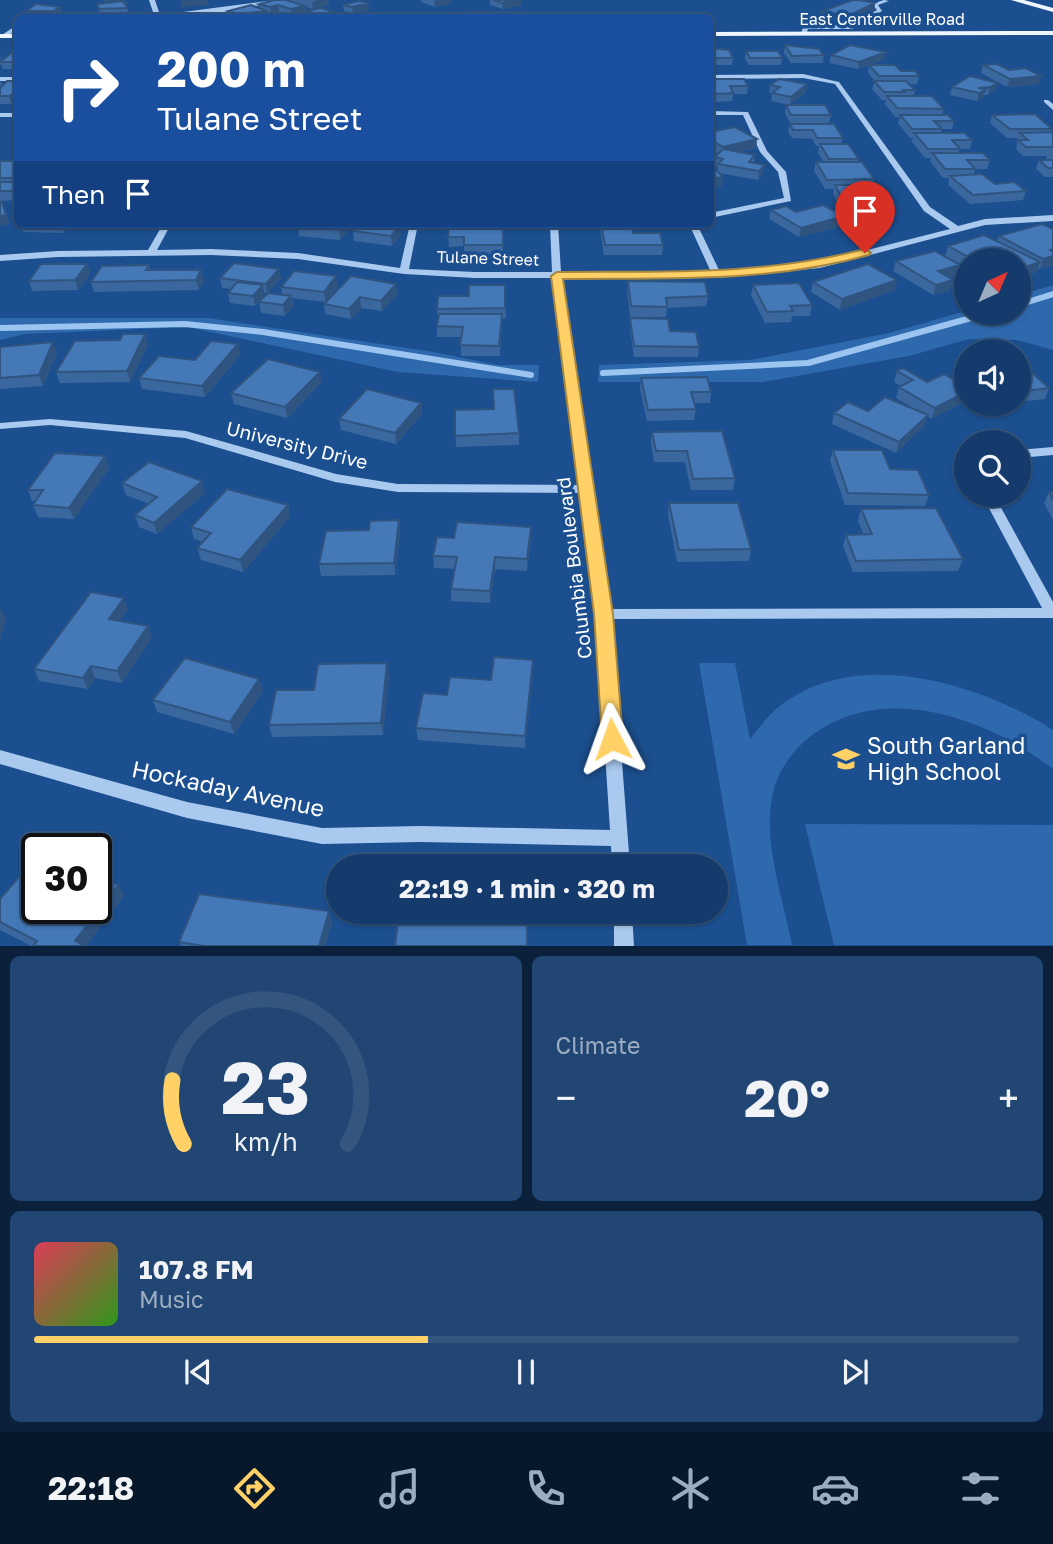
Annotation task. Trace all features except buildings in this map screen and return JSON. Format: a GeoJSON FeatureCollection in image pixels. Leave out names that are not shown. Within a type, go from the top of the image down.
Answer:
{"type":"FeatureCollection","features":[{"type":"Feature","properties":{"kind":"main road"},"geometry":{"type":"LineString","coordinates":[[1015,0],[1053,9]]}},
{"type":"Feature","properties":{"kind":"main road"},"geometry":{"type":"LineString","coordinates":[[1040,0],[1053,3]]}},
{"type":"Feature","properties":{"kind":"main road","name":"East Centerville Road"},"geometry":{"type":"LineString","coordinates":[[714,34],[1053,33]]}},
{"type":"Feature","properties":{"kind":"main road","name":"East Centerville Road"},"geometry":{"type":"LineString","coordinates":[[714,42],[1053,42]]}},
{"type":"Feature","properties":{"kind":"street"},"geometry":{"type":"LineString","coordinates":[[185,14],[272,0]]}},
{"type":"Feature","properties":{"kind":"street"},"geometry":{"type":"LineString","coordinates":[[804,34],[806,27],[852,27],[880,10],[874,5],[886,1]]}},
{"type":"Feature","properties":{"kind":"street"},"geometry":{"type":"LineString","coordinates":[[714,77],[817,77],[837,83],[927,209],[956,229]]}},
{"type":"Feature","properties":{"kind":"street"},"geometry":{"type":"LineString","coordinates":[[1046,101],[1053,108]]}},
{"type":"Feature","properties":{"kind":"street"},"geometry":{"type":"LineString","coordinates":[[714,113],[746,113],[764,152],[782,172],[788,199],[714,215]]}},
{"type":"Feature","properties":{"kind":"street","name":"Tulane Street"},"geometry":{"type":"LineString","coordinates":[[0,258],[58,254],[253,253],[404,271],[557,276],[717,275],[820,265],[985,222],[1053,218]]}},
{"type":"Feature","properties":{"kind":"street"},"geometry":{"type":"LineString","coordinates":[[152,253],[165,228]]}},
{"type":"Feature","properties":{"kind":"street"},"geometry":{"type":"LineString","coordinates":[[404,271],[413,228]]}},
{"type":"Feature","properties":{"kind":"street","name":"Columbia Boulevard"},"geometry":{"type":"LineString","coordinates":[[554,228],[557,276],[603,614],[620,854]]}},
{"type":"Feature","properties":{"kind":"street"},"geometry":{"type":"LineString","coordinates":[[695,228],[717,275]]}},
{"type":"Feature","properties":{"kind":"street","name":"University Drive"},"geometry":{"type":"LineString","coordinates":[[0,426],[50,422],[186,435],[335,478],[398,488],[587,489]]}},
{"type":"Feature","properties":{"kind":"street"},"geometry":{"type":"LineString","coordinates":[[1031,453],[1053,451]]}},
{"type":"Feature","properties":{"kind":"street"},"geometry":{"type":"LineString","coordinates":[[603,614],[1053,613],[995,507]]}},
{"type":"Feature","properties":{"kind":"street","name":"Hockaday Avenue"},"geometry":{"type":"LineString","coordinates":[[0,757],[187,810],[322,836],[421,834],[619,838]]}},
{"type":"Feature","properties":{"kind":"street"},"geometry":{"type":"LineString","coordinates":[[623,924],[624,946]]}},
{"type":"Feature","properties":{"kind":"shaded area"},"geometry":{"type":"Polygon","coordinates":[[[1053,285],[1053,350],[1031,344],[1031,339],[954,339],[954,343],[909,356],[763,382],[598,382],[599,365],[750,360],[889,333],[954,314],[954,326],[1031,326],[1031,291],[1053,285]]]}},
{"type":"Feature","properties":{"kind":"shaded area"},"geometry":{"type":"Polygon","coordinates":[[[0,318],[208,318],[434,352],[498,365],[539,365],[538,382],[398,372],[187,327],[25,334],[0,340],[0,318]]]}},
{"type":"Feature","properties":{"kind":"shaded area"},"geometry":{"type":"Polygon","coordinates":[[[699,663],[735,663],[750,739],[775,710],[806,690],[840,679],[877,675],[914,677],[989,697],[1053,730],[1053,769],[998,735],[968,722],[935,713],[903,709],[871,710],[840,719],[811,736],[798,748],[782,769],[773,793],[770,811],[772,850],[792,945],[747,945],[699,663]]]}},
{"type":"Feature","properties":{"kind":"shaded area"},"geometry":{"type":"Polygon","coordinates":[[[805,824],[1053,825],[1053,945],[834,945],[805,824]]]}},
{"type":"Feature","properties":{"kind":"waterway"},"geometry":{"type":"LineString","coordinates":[[1031,301],[1053,294]]}},
{"type":"Feature","properties":{"kind":"waterway"},"geometry":{"type":"LineString","coordinates":[[603,373],[808,363],[954,323]]}},
{"type":"Feature","properties":{"kind":"waterway"},"geometry":{"type":"LineString","coordinates":[[0,328],[185,324],[263,332],[531,375]]}},
{"type":"Feature","properties":{"kind":"place","name":"South Garland High School"},"geometry":{"type":"Point","coordinates":[846,759]}},
{"type":"Feature","properties":{"kind":"route"},"geometry":{"type":"LineString","coordinates":[[612,739],[603,614],[557,276],[752,274],[820,265],[865,253]]}}]}
